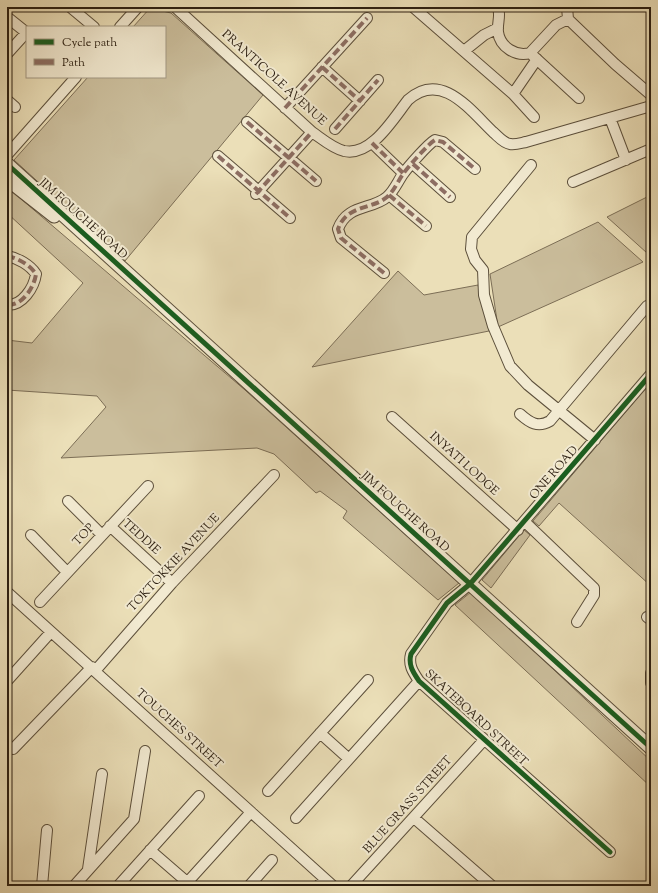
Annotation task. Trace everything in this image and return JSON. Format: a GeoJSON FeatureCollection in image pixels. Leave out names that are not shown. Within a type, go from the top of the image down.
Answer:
{"type":"FeatureCollection","features":[{"type":"Feature","properties":{"kind":"street"},"geometry":{"type":"LineString","coordinates":[[70,7],[93,26]]}},
{"type":"Feature","properties":{"kind":"street"},"geometry":{"type":"LineString","coordinates":[[121,26],[138,7]]}},
{"type":"Feature","properties":{"kind":"street","name":"PRANTICOLE AVENUE"},"geometry":{"type":"LineString","coordinates":[[175,7],[312,132],[344,151],[362,150],[372,144],[414,95],[421,91],[434,89],[447,92],[455,96],[500,138],[511,144],[526,142],[610,118]]}},
{"type":"Feature","properties":{"kind":"street"},"geometry":{"type":"LineString","coordinates":[[413,7],[513,94],[534,118]]}},
{"type":"Feature","properties":{"kind":"street"},"geometry":{"type":"LineString","coordinates":[[498,7],[500,20],[498,28],[500,39],[510,50],[520,54],[534,56],[579,98]]}},
{"type":"Feature","properties":{"kind":"street"},"geometry":{"type":"LineString","coordinates":[[567,7],[568,19],[615,64],[651,95]]}},
{"type":"Feature","properties":{"kind":"street"},"geometry":{"type":"LineString","coordinates":[[7,17],[26,32]]}},
{"type":"Feature","properties":{"kind":"street"},"geometry":{"type":"LineString","coordinates":[[285,108],[367,18]]}},
{"type":"Feature","properties":{"kind":"street"},"geometry":{"type":"LineString","coordinates":[[513,94],[534,56],[556,25],[568,19]]}},
{"type":"Feature","properties":{"kind":"street"},"geometry":{"type":"LineString","coordinates":[[464,51],[484,35],[498,28]]}},
{"type":"Feature","properties":{"kind":"street"},"geometry":{"type":"LineString","coordinates":[[7,54],[26,34]]}},
{"type":"Feature","properties":{"kind":"street"},"geometry":{"type":"LineString","coordinates":[[322,67],[360,101]]}},
{"type":"Feature","properties":{"kind":"street"},"geometry":{"type":"LineString","coordinates":[[7,155],[75,78]]}},
{"type":"Feature","properties":{"kind":"street"},"geometry":{"type":"LineString","coordinates":[[335,129],[378,80]]}},
{"type":"Feature","properties":{"kind":"street"},"geometry":{"type":"LineString","coordinates":[[7,100],[15,107]]}},
{"type":"Feature","properties":{"kind":"street"},"geometry":{"type":"LineString","coordinates":[[626,160],[610,118],[651,106]]}},
{"type":"Feature","properties":{"kind":"street"},"geometry":{"type":"LineString","coordinates":[[247,122],[316,181]]}},
{"type":"Feature","properties":{"kind":"street"},"geometry":{"type":"LineString","coordinates":[[257,193],[312,132]]}},
{"type":"Feature","properties":{"kind":"street"},"geometry":{"type":"LineString","coordinates":[[384,273],[341,238],[338,228],[340,223],[356,208],[378,203],[390,195],[404,173],[432,141],[438,140],[442,142],[475,169]]}},
{"type":"Feature","properties":{"kind":"street"},"geometry":{"type":"LineString","coordinates":[[372,144],[404,173]]}},
{"type":"Feature","properties":{"kind":"street"},"geometry":{"type":"LineString","coordinates":[[573,182],[651,149]]}},
{"type":"Feature","properties":{"kind":"street"},"geometry":{"type":"LineString","coordinates":[[218,156],[257,193],[290,218]]}},
{"type":"Feature","properties":{"kind":"street","name":"JIM FOUCHE ROAD"},"geometry":{"type":"LineString","coordinates":[[7,164],[651,748]]}},
{"type":"Feature","properties":{"kind":"street"},"geometry":{"type":"LineString","coordinates":[[413,164],[450,197]]}},
{"type":"Feature","properties":{"kind":"street"},"geometry":{"type":"LineString","coordinates":[[531,165],[472,238],[471,249],[475,260],[483,270],[484,295],[498,339],[510,366],[528,385],[595,440]]}},
{"type":"Feature","properties":{"kind":"street","name":"JIM FOUCHE ROAD"},"geometry":{"type":"LineString","coordinates":[[7,179],[145,290]]}},
{"type":"Feature","properties":{"kind":"street"},"geometry":{"type":"LineString","coordinates":[[390,195],[426,226]]}},
{"type":"Feature","properties":{"kind":"street"},"geometry":{"type":"LineString","coordinates":[[7,256],[22,262],[36,274],[34,286],[29,292],[14,304],[7,305]]}},
{"type":"Feature","properties":{"kind":"street"},"geometry":{"type":"LineString","coordinates":[[520,414],[537,425],[544,424],[550,420],[647,306]]}},
{"type":"Feature","properties":{"kind":"street","name":"ONE ROAD"},"geometry":{"type":"LineString","coordinates":[[470,584],[522,526],[651,374]]}},
{"type":"Feature","properties":{"kind":"street","name":"INYATI LODGE"},"geometry":{"type":"LineString","coordinates":[[392,417],[594,588],[594,595],[577,622]]}},
{"type":"Feature","properties":{"kind":"street","name":"TOKTOKKIE AVENUE"},"geometry":{"type":"LineString","coordinates":[[13,749],[94,669],[172,583],[274,475]]}},
{"type":"Feature","properties":{"kind":"street","name":"TOP"},"geometry":{"type":"LineString","coordinates":[[40,602],[148,486]]}},
{"type":"Feature","properties":{"kind":"street"},"geometry":{"type":"LineString","coordinates":[[68,501],[102,535]]}},
{"type":"Feature","properties":{"kind":"street","name":"TEDDIE"},"geometry":{"type":"LineString","coordinates":[[110,526],[172,583]]}},
{"type":"Feature","properties":{"kind":"street"},"geometry":{"type":"LineString","coordinates":[[31,535],[68,572]]}},
{"type":"Feature","properties":{"kind":"street","name":"SKATEBOARD STREET"},"geometry":{"type":"LineString","coordinates":[[470,584],[447,603],[411,654],[410,667],[419,681],[610,852]]}},
{"type":"Feature","properties":{"kind":"street","name":"TOUCHES STREET"},"geometry":{"type":"LineString","coordinates":[[7,592],[252,812],[321,882],[333,886]]}},
{"type":"Feature","properties":{"kind":"street"},"geometry":{"type":"LineString","coordinates":[[7,681],[52,632]]}},
{"type":"Feature","properties":{"kind":"street"},"geometry":{"type":"LineString","coordinates":[[651,673],[651,683]]}},
{"type":"Feature","properties":{"kind":"street"},"geometry":{"type":"LineString","coordinates":[[268,791],[368,680]]}},
{"type":"Feature","properties":{"kind":"street"},"geometry":{"type":"LineString","coordinates":[[296,818],[419,681]]}},
{"type":"Feature","properties":{"kind":"street"},"geometry":{"type":"LineString","coordinates":[[320,733],[349,759]]}},
{"type":"Feature","properties":{"kind":"street","name":"BLUE GRASS STREET"},"geometry":{"type":"LineString","coordinates":[[351,886],[484,740]]}},
{"type":"Feature","properties":{"kind":"street"},"geometry":{"type":"LineString","coordinates":[[74,886],[134,819],[146,751]]}},
{"type":"Feature","properties":{"kind":"street"},"geometry":{"type":"LineString","coordinates":[[88,869],[102,774]]}},
{"type":"Feature","properties":{"kind":"street"},"geometry":{"type":"LineString","coordinates":[[118,886],[199,796]]}},
{"type":"Feature","properties":{"kind":"street"},"geometry":{"type":"LineString","coordinates":[[150,850],[186,884],[252,812]]}},
{"type":"Feature","properties":{"kind":"street"},"geometry":{"type":"LineString","coordinates":[[414,818],[492,886]]}},
{"type":"Feature","properties":{"kind":"street"},"geometry":{"type":"LineString","coordinates":[[42,886],[47,830]]}},
{"type":"Feature","properties":{"kind":"street"},"geometry":{"type":"LineString","coordinates":[[249,886],[272,860]]}},
{"type":"Feature","properties":{"kind":"shaded area"},"geometry":{"type":"Polygon","coordinates":[[[150,8],[171,13],[263,95],[125,261],[14,160],[87,78],[166,78],[166,26],[134,26],[150,8]]]}},
{"type":"Feature","properties":{"kind":"shaded area"},"geometry":{"type":"Polygon","coordinates":[[[7,187],[245,390],[459,583],[438,600],[343,518],[347,511],[320,491],[316,493],[274,454],[257,448],[61,458],[106,407],[97,396],[7,390],[7,340],[32,343],[83,283],[7,213],[7,187]]]}},
{"type":"Feature","properties":{"kind":"shaded area"},"geometry":{"type":"Polygon","coordinates":[[[651,195],[651,251],[647,253],[607,217],[651,195]]]}},
{"type":"Feature","properties":{"kind":"shaded area"},"geometry":{"type":"Polygon","coordinates":[[[598,222],[643,262],[498,327],[490,274],[598,222]]]}},
{"type":"Feature","properties":{"kind":"shaded area"},"geometry":{"type":"Polygon","coordinates":[[[398,271],[424,295],[478,285],[489,331],[312,367],[398,271]]]}},
{"type":"Feature","properties":{"kind":"shaded area"},"geometry":{"type":"Polygon","coordinates":[[[651,382],[651,586],[559,503],[539,526],[533,521],[651,382]]]}},
{"type":"Feature","properties":{"kind":"shaded area"},"geometry":{"type":"Polygon","coordinates":[[[524,530],[530,535],[491,588],[482,580],[524,530]]]}},
{"type":"Feature","properties":{"kind":"shaded area"},"geometry":{"type":"Polygon","coordinates":[[[471,592],[651,761],[651,787],[455,605],[471,592]]]}},
{"type":"Feature","properties":{"kind":"marked path"},"geometry":{"type":"LineString","coordinates":[[285,108],[367,18]]}},
{"type":"Feature","properties":{"kind":"marked path"},"geometry":{"type":"LineString","coordinates":[[322,67],[360,101]]}},
{"type":"Feature","properties":{"kind":"marked path"},"geometry":{"type":"LineString","coordinates":[[335,129],[378,80]]}},
{"type":"Feature","properties":{"kind":"marked path"},"geometry":{"type":"LineString","coordinates":[[247,122],[316,181]]}},
{"type":"Feature","properties":{"kind":"marked path"},"geometry":{"type":"LineString","coordinates":[[256,194],[312,132]]}},
{"type":"Feature","properties":{"kind":"marked path"},"geometry":{"type":"LineString","coordinates":[[384,273],[341,238],[338,229],[347,215],[387,197],[409,166],[435,140],[443,142],[475,169]]}},
{"type":"Feature","properties":{"kind":"marked path"},"geometry":{"type":"LineString","coordinates":[[372,143],[403,173]]}},
{"type":"Feature","properties":{"kind":"marked path"},"geometry":{"type":"LineString","coordinates":[[218,156],[290,218]]}},
{"type":"Feature","properties":{"kind":"marked path"},"geometry":{"type":"LineString","coordinates":[[413,164],[450,197]]}},
{"type":"Feature","properties":{"kind":"marked path"},"geometry":{"type":"LineString","coordinates":[[389,195],[426,226]]}},
{"type":"Feature","properties":{"kind":"marked path"},"geometry":{"type":"LineString","coordinates":[[7,256],[23,262],[36,274],[33,285],[26,295],[18,303],[7,305]]}},
{"type":"Feature","properties":{"kind":"cycle path"},"geometry":{"type":"LineString","coordinates":[[7,164],[651,748]]}},
{"type":"Feature","properties":{"kind":"cycle path"},"geometry":{"type":"LineString","coordinates":[[610,852],[419,681],[412,668],[410,658],[411,654],[447,603],[470,584],[651,374]]}}]}
